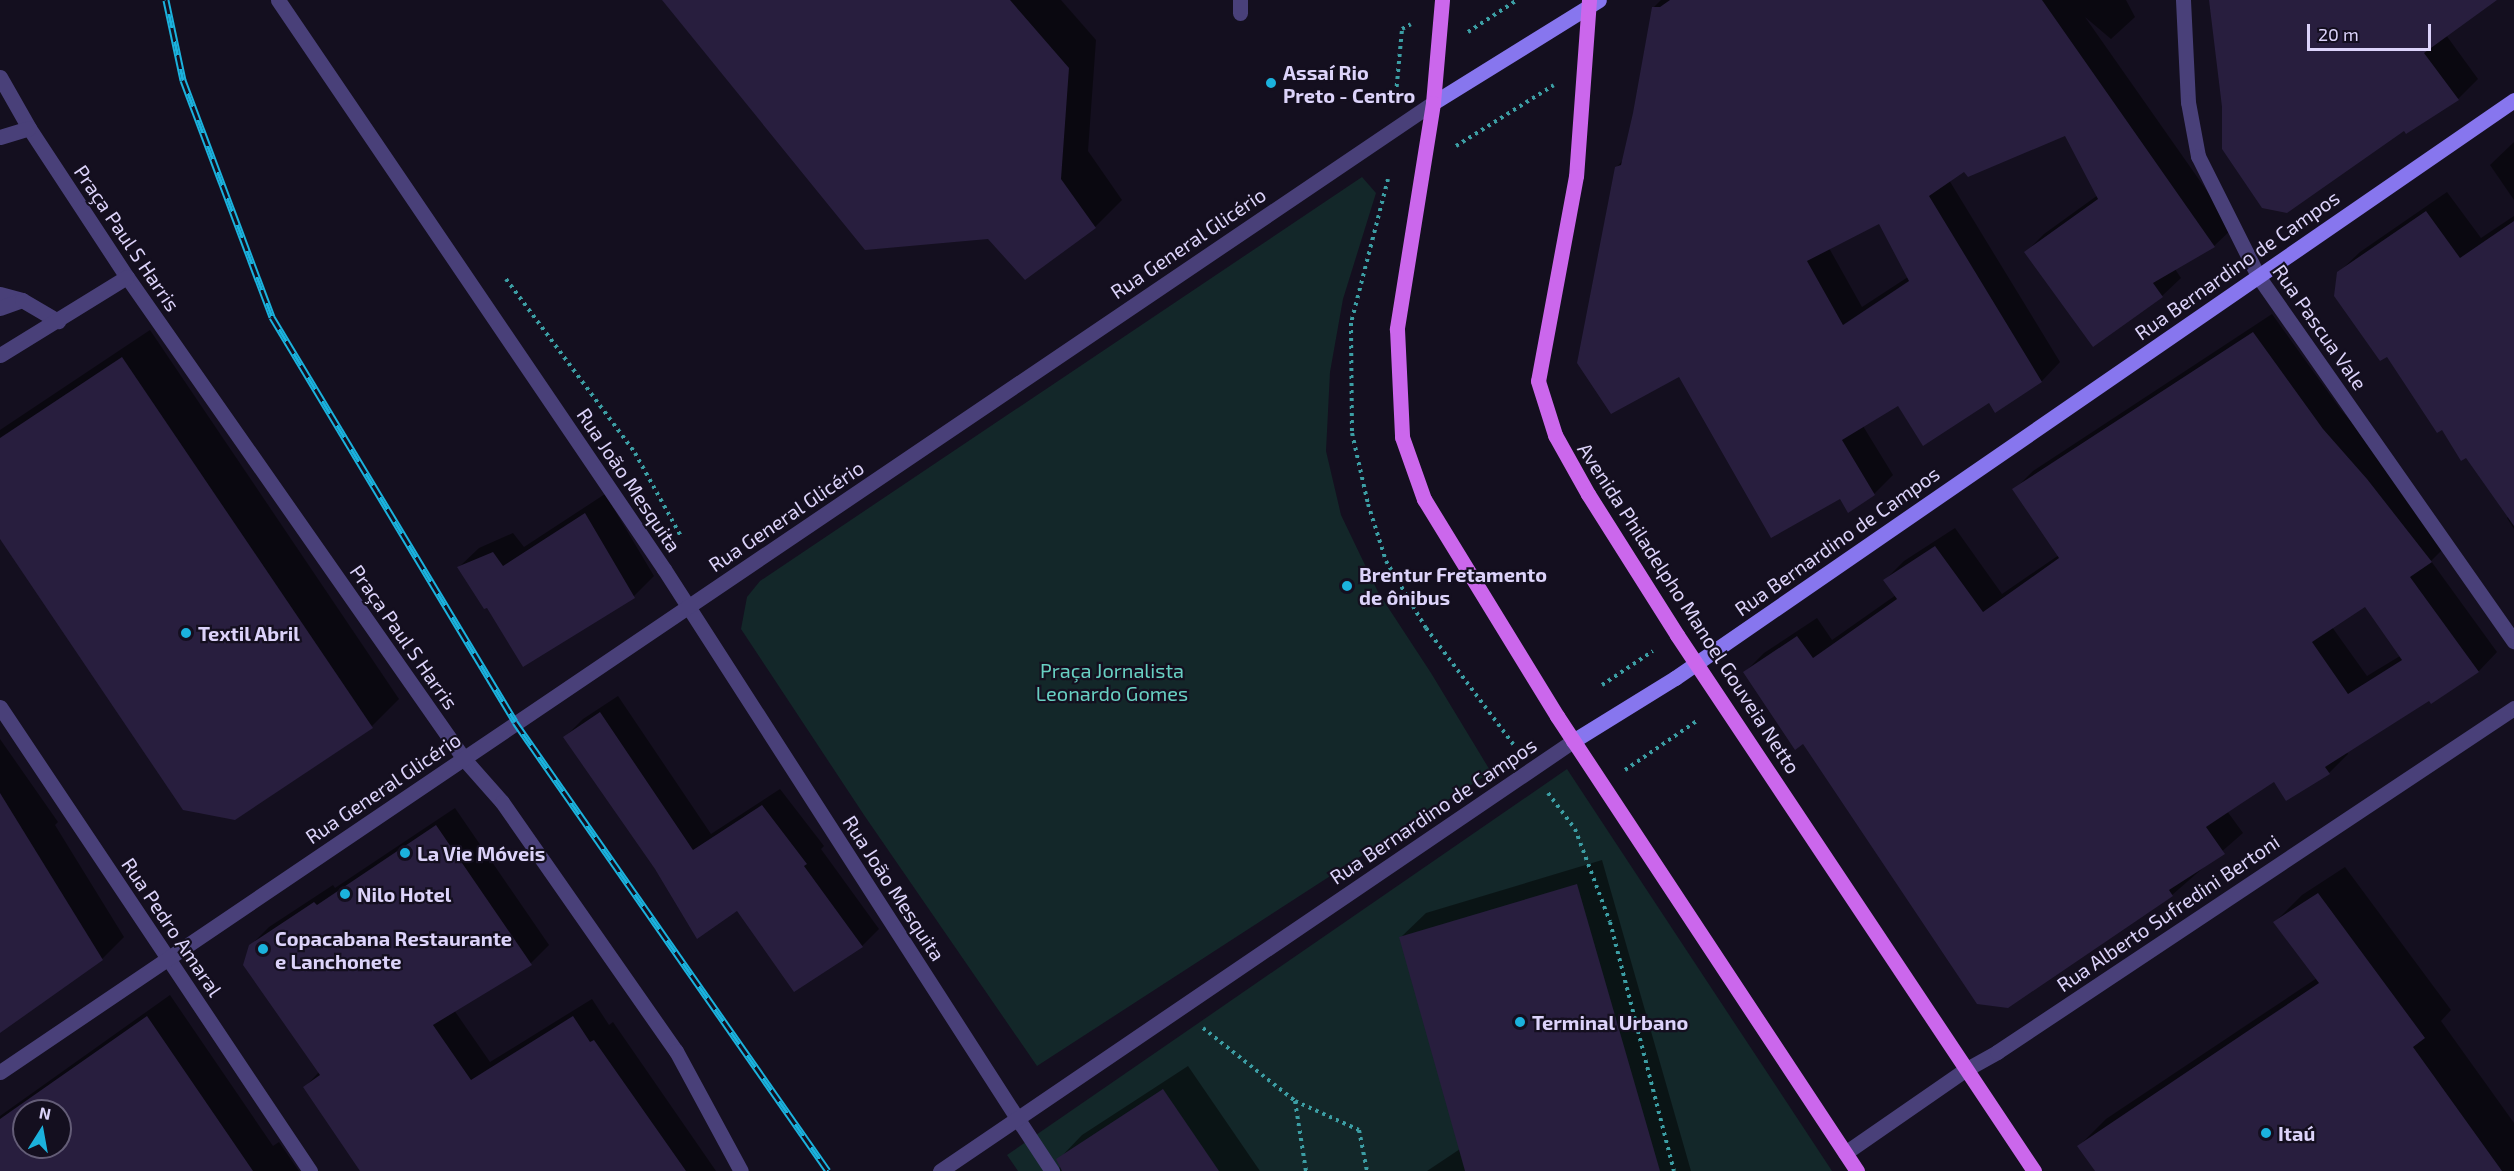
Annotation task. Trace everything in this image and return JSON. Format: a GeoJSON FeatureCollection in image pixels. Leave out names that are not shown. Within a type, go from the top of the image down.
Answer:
{"type":"FeatureCollection","features":[{"type":"Feature","properties":{"kind":"main road"},"geometry":{"type":"LineString","coordinates":[[1442,0],[1433,103],[1397,329],[1402,437],[1424,499],[1557,716],[1857,1171]]}},
{"type":"Feature","properties":{"kind":"main road","name":"Rua General Glicério"},"geometry":{"type":"LineString","coordinates":[[1433,103],[1562,24],[1593,2]]}},
{"type":"Feature","properties":{"kind":"main road","name":"Avenida Philadelpho Manoel Gouveia Netto"},"geometry":{"type":"LineString","coordinates":[[1593,2],[1584,66],[1576,176],[1538,381],[1555,435],[1677,635],[2034,1171]]}},
{"type":"Feature","properties":{"kind":"main road","name":"Rua Bernardino de Campos"},"geometry":{"type":"LineString","coordinates":[[1573,741],[1675,678],[2514,100]]}},
{"type":"Feature","properties":{"kind":"street","name":"Rua João Mesquita"},"geometry":{"type":"LineString","coordinates":[[278,0],[664,569],[1052,1171]]}},
{"type":"Feature","properties":{"kind":"street","name":"Rua Pascua Vale"},"geometry":{"type":"LineString","coordinates":[[2183,0],[2188,102],[2198,156],[2258,276],[2514,641]]}},
{"type":"Feature","properties":{"kind":"street","name":"Praça Paul S Harris"},"geometry":{"type":"LineString","coordinates":[[0,77],[29,128],[127,277],[464,759],[502,802],[676,1051],[741,1171]]}},
{"type":"Feature","properties":{"kind":"street","name":"Rua General Glicério"},"geometry":{"type":"LineString","coordinates":[[0,1072],[1433,103]]}},
{"type":"Feature","properties":{"kind":"street"},"geometry":{"type":"LineString","coordinates":[[0,136],[29,128]]}},
{"type":"Feature","properties":{"kind":"street"},"geometry":{"type":"LineString","coordinates":[[0,355],[127,277]]}},
{"type":"Feature","properties":{"kind":"street"},"geometry":{"type":"LineString","coordinates":[[0,294],[22,300],[58,321]]}},
{"type":"Feature","properties":{"kind":"street"},"geometry":{"type":"LineString","coordinates":[[0,308],[22,300]]}},
{"type":"Feature","properties":{"kind":"street","name":"Rua Pedro Amaral"},"geometry":{"type":"LineString","coordinates":[[0,706],[310,1171]]}},
{"type":"Feature","properties":{"kind":"street","name":"Rua Alberto Sufredini Bertoni"},"geometry":{"type":"LineString","coordinates":[[1845,1154],[1965,1070],[1997,1052],[2514,708]]}},
{"type":"Feature","properties":{"kind":"street","name":"Rua Bernardino de Campos"},"geometry":{"type":"LineString","coordinates":[[940,1171],[1573,741]]}},
{"type":"Feature","properties":{"kind":"path"},"geometry":{"type":"LineString","coordinates":[[1437,52],[1517,0]]}},
{"type":"Feature","properties":{"kind":"path"},"geometry":{"type":"LineString","coordinates":[[1422,167],[1584,66]]}},
{"type":"Feature","properties":{"kind":"path"},"geometry":{"type":"LineString","coordinates":[[1557,716],[1677,635]]}},
{"type":"Feature","properties":{"kind":"path"},"geometry":{"type":"LineString","coordinates":[[1603,786],[1723,702]]}},
{"type":"Feature","properties":{"kind":"path"},"geometry":{"type":"LineString","coordinates":[[1179,1009],[1295,1101],[1359,1130],[1367,1171]]}},
{"type":"Feature","properties":{"kind":"path"},"geometry":{"type":"LineString","coordinates":[[1295,1101],[1306,1171]]}},
{"type":"Feature","properties":{"kind":"green space","name":"Praça Jornalista Leonardo Gomes"},"geometry":{"type":"Polygon","coordinates":[[[1362,177],[1376,193],[1343,299],[1330,372],[1326,451],[1341,515],[1378,592],[1431,673],[1491,772],[1037,1066],[864,815],[741,629],[747,597],[760,581],[1362,177]]]}},
{"type":"Feature","properties":{"kind":"green space"},"geometry":{"type":"Polygon","coordinates":[[[1567,769],[1832,1171],[1018,1171],[1007,1155],[1567,769]]]}},
{"type":"Feature","properties":{"kind":"building"},"geometry":{"type":"Polygon","coordinates":[[[662,0],[1010,0],[1069,68],[1061,179],[1096,228],[1025,280],[988,239],[865,250],[662,0]]]}},
{"type":"Feature","properties":{"kind":"building"},"geometry":{"type":"Polygon","coordinates":[[[1670,0],[2042,0],[2215,247],[2153,283],[2163,297],[2093,347],[2024,252],[2098,199],[2065,136],[1968,177],[1964,172],[1929,196],[2042,382],[1995,413],[1989,403],[1923,446],[1898,406],[1842,440],[1875,495],[1848,513],[1840,499],[1771,538],[1679,377],[1611,414],[1577,363],[1615,167],[1621,165],[1633,113],[1652,7],[1660,7],[1670,0]],[[1879,224],[1807,261],[1843,325],[1909,281],[1879,224]]]}},
{"type":"Feature","properties":{"kind":"building"},"geometry":{"type":"Polygon","coordinates":[[[2209,0],[2497,0],[2424,53],[2459,100],[2406,134],[2404,131],[2287,213],[2262,208],[2222,149],[2222,107],[2209,0]]]}},
{"type":"Feature","properties":{"kind":"building"},"geometry":{"type":"Polygon","coordinates":[[[2426,211],[2460,258],[2514,221],[2514,526],[2466,458],[2461,461],[2442,430],[2437,433],[2387,357],[2380,361],[2334,296],[2337,272],[2426,211]]]}},
{"type":"Feature","properties":{"kind":"building"},"geometry":{"type":"Polygon","coordinates":[[[2253,332],[2323,429],[2367,479],[2432,562],[2410,577],[2479,672],[2431,704],[2429,701],[2325,767],[2330,774],[2286,801],[2274,782],[2206,827],[2225,854],[2169,890],[2173,896],[2008,1008],[1977,1004],[1803,744],[1795,750],[1743,672],[1797,636],[1813,658],[1897,599],[1883,580],[1935,546],[1983,612],[2059,558],[2012,489],[2253,332]],[[2365,607],[2312,642],[2348,694],[2402,660],[2365,607]]]}},
{"type":"Feature","properties":{"kind":"building","name":"Textil Abril"},"geometry":{"type":"Polygon","coordinates":[[[122,357],[373,728],[235,820],[183,810],[0,539],[0,438],[122,357]]]}},
{"type":"Feature","properties":{"kind":"building"},"geometry":{"type":"Polygon","coordinates":[[[585,513],[635,598],[523,667],[487,608],[484,609],[457,567],[493,552],[503,566],[585,513]]]}},
{"type":"Feature","properties":{"kind":"building"},"geometry":{"type":"Polygon","coordinates":[[[600,712],[693,850],[762,805],[807,864],[804,866],[863,947],[794,992],[737,911],[697,939],[655,869],[563,737],[600,712]]]}},
{"type":"Feature","properties":{"kind":"building"},"geometry":{"type":"Polygon","coordinates":[[[0,793],[103,960],[0,1033],[0,793]]]}},
{"type":"Feature","properties":{"kind":"building"},"geometry":{"type":"Polygon","coordinates":[[[436,825],[532,965],[433,1025],[471,1080],[573,1016],[590,1042],[594,1040],[686,1171],[360,1171],[303,1087],[320,1075],[243,965],[249,945],[314,902],[317,905],[436,825]]]}},
{"type":"Feature","properties":{"kind":"building","name":"Terminal Urbano"},"geometry":{"type":"Polygon","coordinates":[[[1577,884],[1660,1171],[1465,1171],[1399,937],[1577,884]]]}},
{"type":"Feature","properties":{"kind":"building"},"geometry":{"type":"Polygon","coordinates":[[[2318,893],[2425,1038],[2413,1047],[2502,1171],[2095,1171],[2077,1146],[2319,983],[2273,922],[2318,893]]]}},
{"type":"Feature","properties":{"kind":"building"},"geometry":{"type":"Polygon","coordinates":[[[147,1016],[253,1171],[0,1171],[0,1119],[12,1111],[12,1159],[72,1159],[72,1099],[29,1099],[147,1016]]]}},
{"type":"Feature","properties":{"kind":"building"},"geometry":{"type":"Polygon","coordinates":[[[1163,1089],[1219,1171],[1062,1171],[1056,1159],[1163,1089]]]}},
{"type":"Feature","properties":{"kind":"railway"},"geometry":{"type":"LineString","coordinates":[[166,0],[183,80],[272,317],[515,722],[828,1171]]}},
{"type":"Feature","properties":{"kind":"place","name":"Assaí Rio Preto - Centro"},"geometry":{"type":"Point","coordinates":[1271,83]}},
{"type":"Feature","properties":{"kind":"place","name":"Brentur Fretamento de ônibus"},"geometry":{"type":"Point","coordinates":[1347,586]}},
{"type":"Feature","properties":{"kind":"place","name":"Textil Abril"},"geometry":{"type":"Point","coordinates":[186,633]}},
{"type":"Feature","properties":{"kind":"place","name":"La Vie Móveis"},"geometry":{"type":"Point","coordinates":[405,853]}},
{"type":"Feature","properties":{"kind":"place","name":"Nilo Hotel"},"geometry":{"type":"Point","coordinates":[345,894]}},
{"type":"Feature","properties":{"kind":"place","name":"Copacabana Restaurante e Lanchonete"},"geometry":{"type":"Point","coordinates":[263,949]}},
{"type":"Feature","properties":{"kind":"place","name":"Terminal Urbano"},"geometry":{"type":"Point","coordinates":[1520,1022]}},
{"type":"Feature","properties":{"kind":"place","name":"Itaú"},"geometry":{"type":"Point","coordinates":[2266,1133]}}]}
